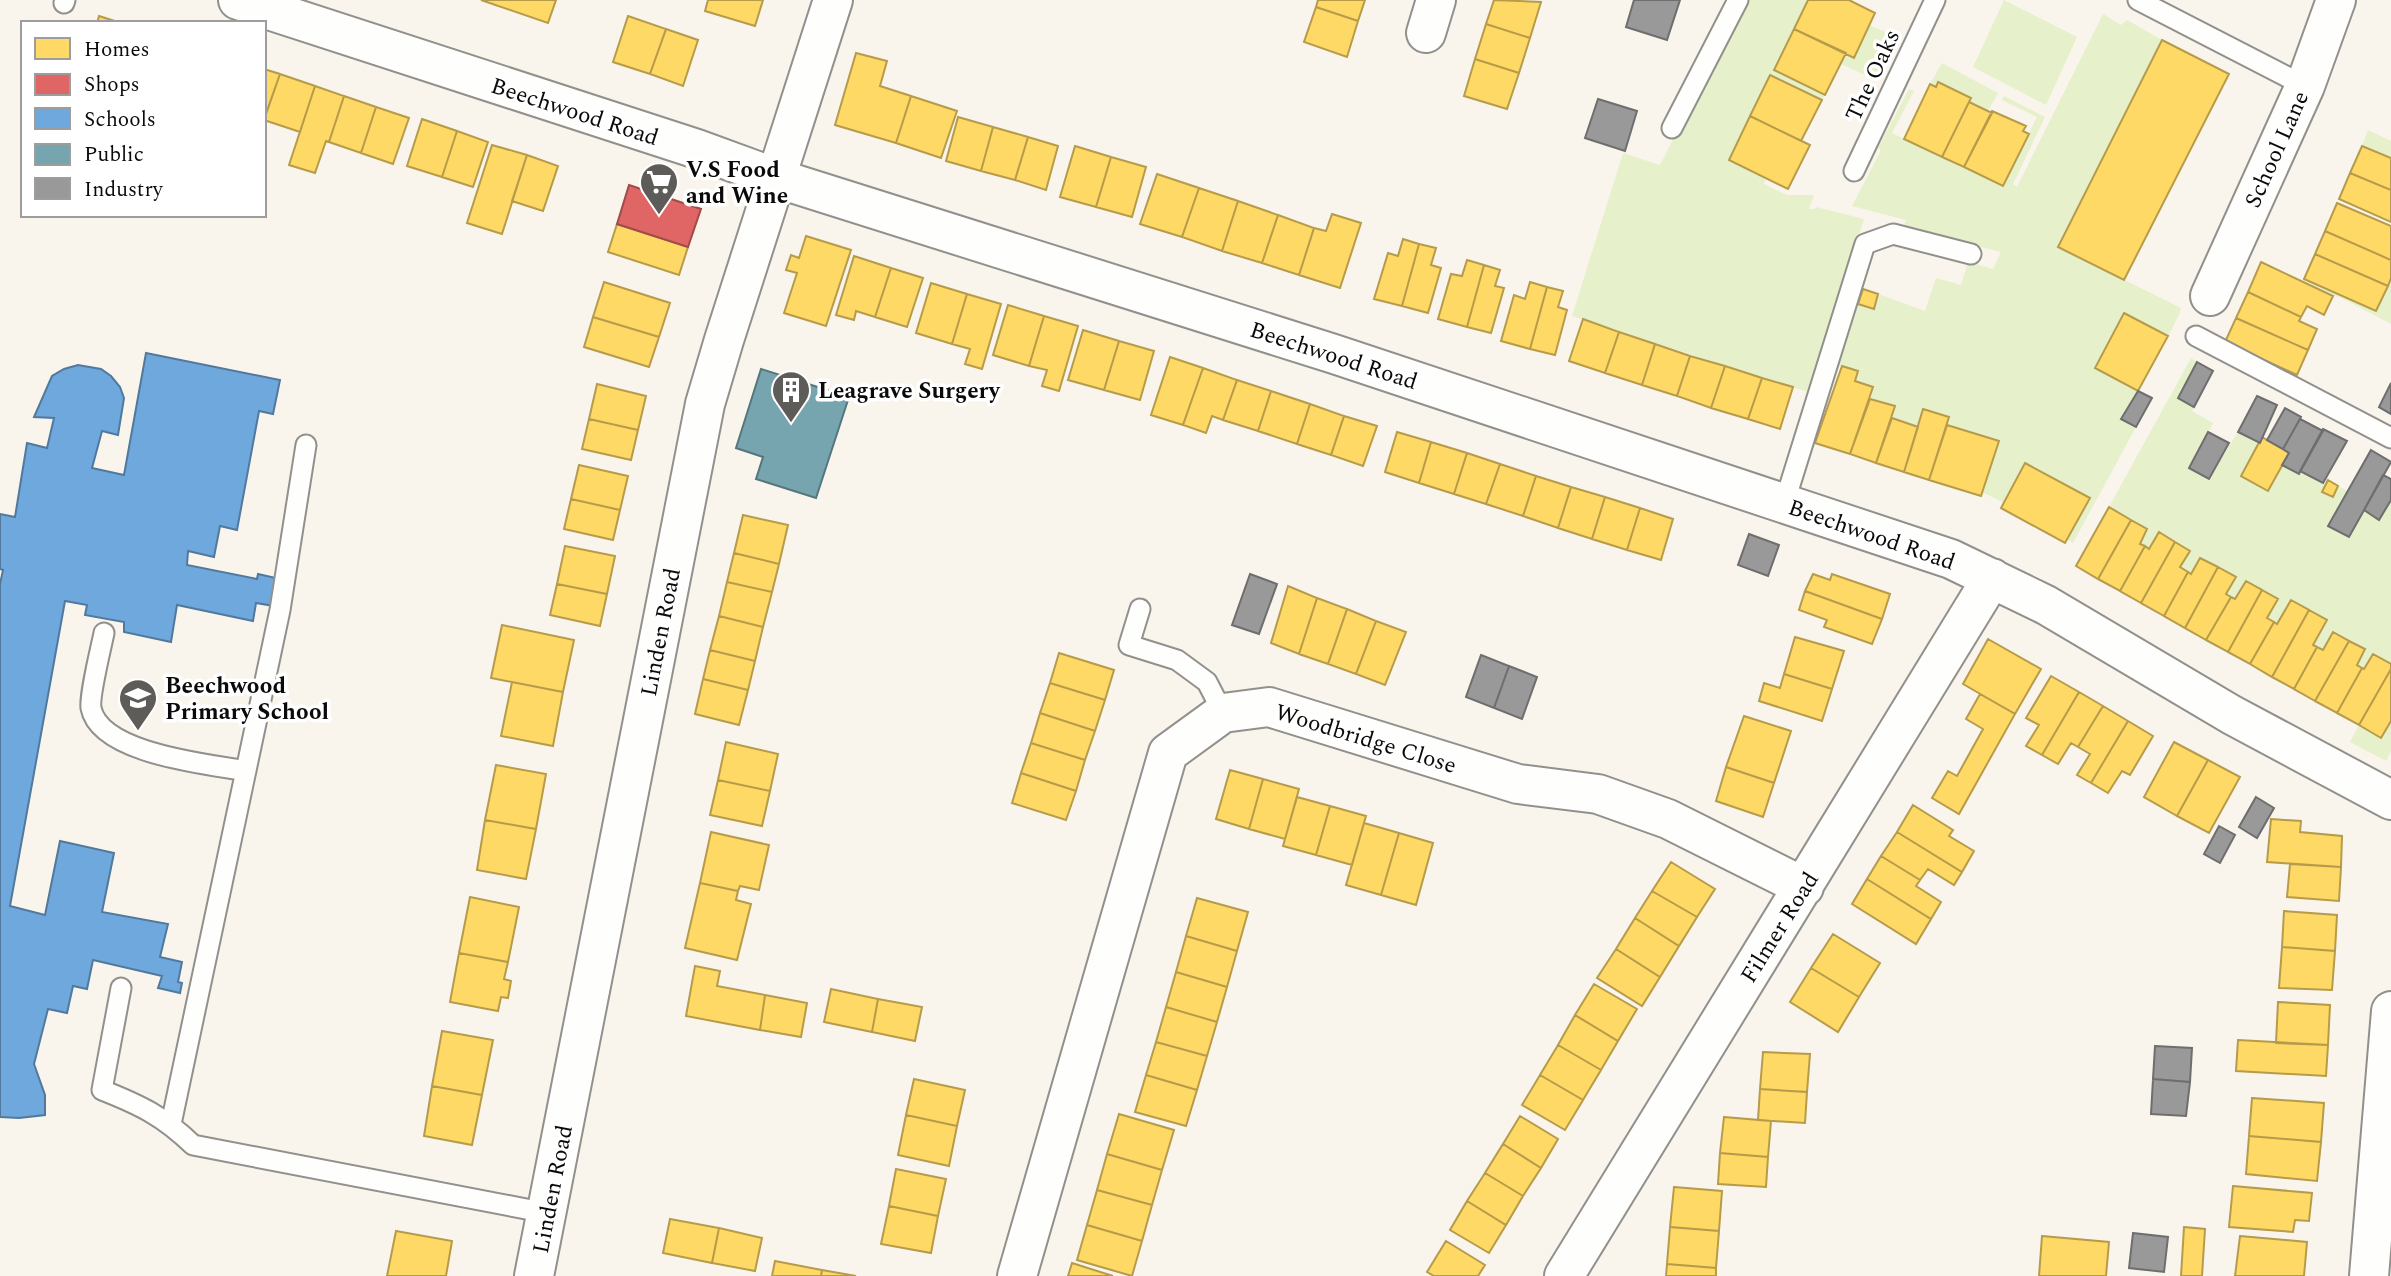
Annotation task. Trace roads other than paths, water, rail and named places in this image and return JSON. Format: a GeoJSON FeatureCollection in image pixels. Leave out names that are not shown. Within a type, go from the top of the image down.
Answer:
{"type":"FeatureCollection","features":[{"type":"Feature","properties":{"kind":"street","name":"Beechwood Road"},"geometry":{"type":"LineString","coordinates":[[239,0],[697,149],[776,178],[1334,354],[1951,559],[2046,605],[2232,715],[2391,800]]}},
{"type":"Feature","properties":{"kind":"street","name":"Linden Road"},"geometry":{"type":"LineString","coordinates":[[534,1276],[705,404],[833,0]]}},
{"type":"Feature","properties":{"kind":"street","name":"School Lane"},"geometry":{"type":"LineString","coordinates":[[2210,296],[2305,86],[2336,0]]}},
{"type":"Feature","properties":{"kind":"street","name":"Filmer Road"},"geometry":{"type":"LineString","coordinates":[[1564,1276],[1992,578]]}},
{"type":"Feature","properties":{"kind":"street","name":"Woodbridge Close"},"geometry":{"type":"LineString","coordinates":[[1017,1276],[1168,753],[1223,713],[1269,707],[1518,784],[1598,794],[1668,819],[1804,887]]}},
{"type":"Feature","properties":{"kind":"street"},"geometry":{"type":"LineString","coordinates":[[2369,1276],[2391,1011]]}},
{"type":"Feature","properties":{"kind":"lane"},"geometry":{"type":"LineString","coordinates":[[1672,128],[1738,0]]}},
{"type":"Feature","properties":{"kind":"lane","name":"The Oaks"},"geometry":{"type":"LineString","coordinates":[[1854,171],[1935,0]]}},
{"type":"Feature","properties":{"kind":"lane"},"geometry":{"type":"LineString","coordinates":[[2138,0],[2305,86]]}},
{"type":"Feature","properties":{"kind":"lane"},"geometry":{"type":"LineString","coordinates":[[1784,504],[1865,244],[1893,234],[1971,254]]}},
{"type":"Feature","properties":{"kind":"lane"},"geometry":{"type":"LineString","coordinates":[[2196,336],[2391,438]]}},
{"type":"Feature","properties":{"kind":"lane"},"geometry":{"type":"LineString","coordinates":[[171,1124],[280,610],[306,445]]}},
{"type":"Feature","properties":{"kind":"lane"},"geometry":{"type":"LineString","coordinates":[[1140,609],[1129,645],[1177,660],[1207,682],[1223,713]]}},
{"type":"Feature","properties":{"kind":"lane"},"geometry":{"type":"LineString","coordinates":[[104,633],[91,706],[96,721],[114,737],[142,750],[246,771]]}},
{"type":"Feature","properties":{"kind":"lane"},"geometry":{"type":"LineString","coordinates":[[121,988],[102,1090],[135,1103],[171,1124],[192,1145],[547,1213]]}},
{"type":"Feature","properties":{"kind":"place","name":"V.S Food and Wine"},"geometry":{"type":"Point","coordinates":[659,216]}},
{"type":"Feature","properties":{"kind":"place","name":"Leagrave Surgery"},"geometry":{"type":"Point","coordinates":[791,424]}},
{"type":"Feature","properties":{"kind":"place","name":"Beechwood Primary School"},"geometry":{"type":"Point","coordinates":[138,732]}}]}
